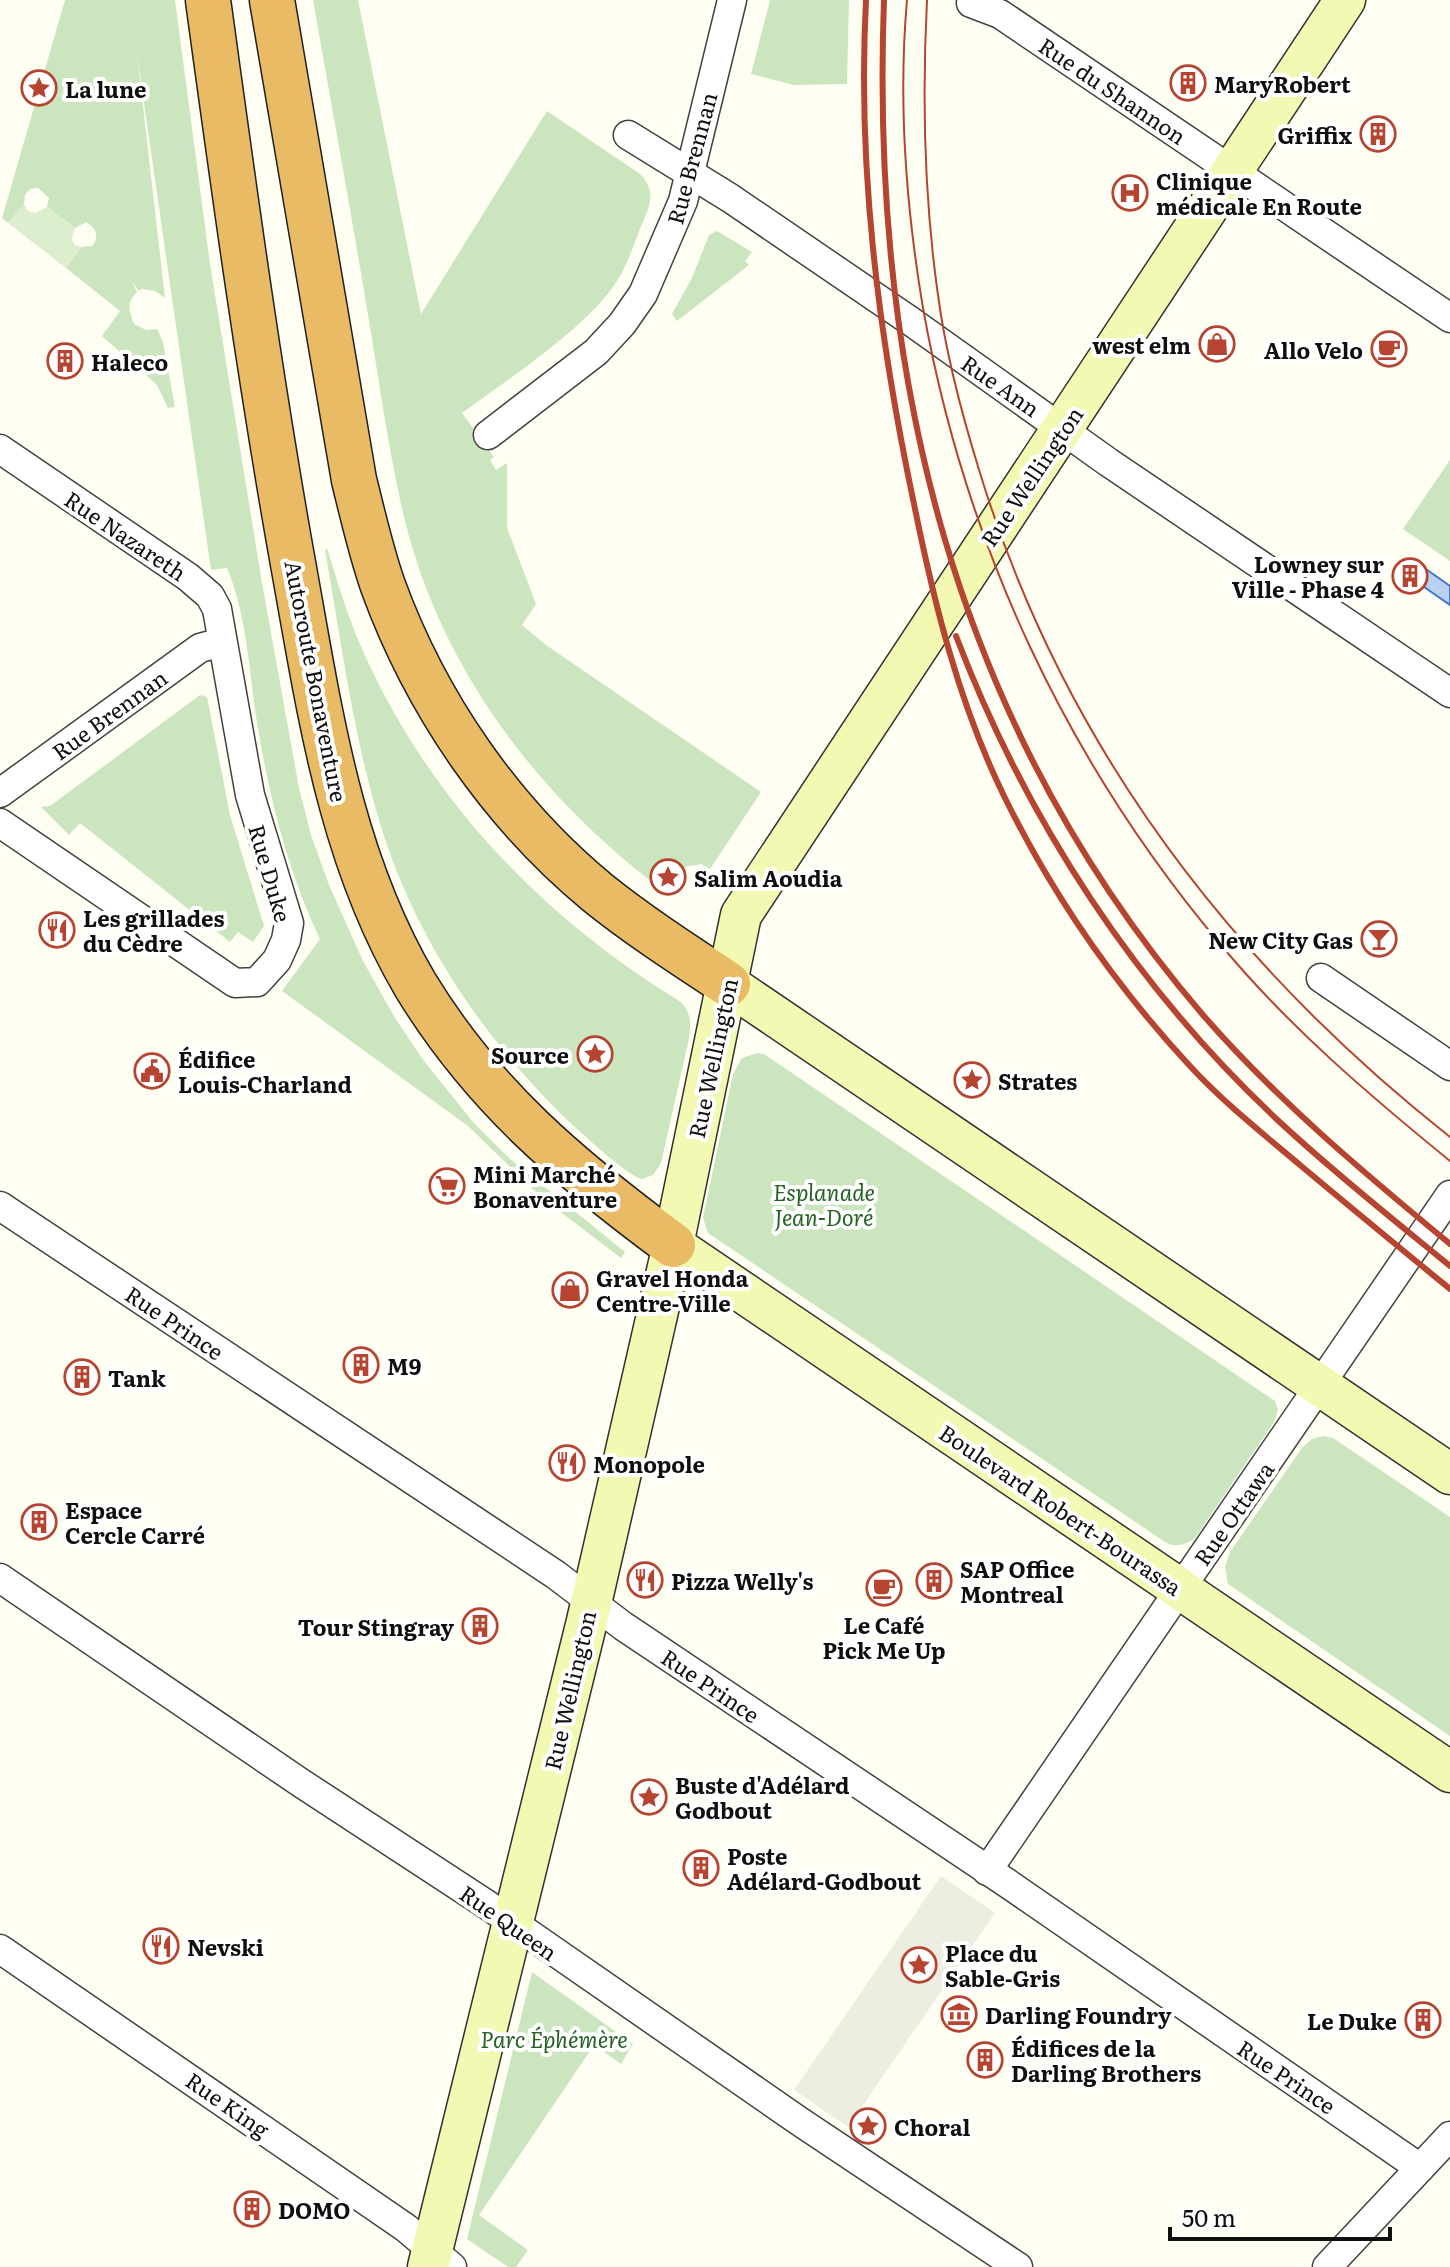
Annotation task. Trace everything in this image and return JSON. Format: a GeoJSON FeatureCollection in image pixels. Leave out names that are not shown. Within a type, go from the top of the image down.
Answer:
{"type":"FeatureCollection","features":[{"type":"Feature","properties":{"kind":"highway","name":"Autoroute Bonaventure"},"geometry":{"type":"LineString","coordinates":[[208,0],[261,370],[317,700],[341,809],[365,879],[388,933],[416,985],[484,1081],[564,1161],[673,1245]]}},
{"type":"Feature","properties":{"kind":"highway"},"geometry":{"type":"LineString","coordinates":[[272,0],[354,480],[373,555],[401,631],[448,720],[533,831],[607,900],[728,984]]}},
{"type":"Feature","properties":{"kind":"street","name":"Rue Brennan"},"geometry":{"type":"LineString","coordinates":[[488,435],[579,366],[622,324],[643,294],[679,212],[732,0]]}},
{"type":"Feature","properties":{"kind":"street","name":"Rue Wellington"},"geometry":{"type":"LineString","coordinates":[[437,2261],[512,1924],[673,1245],[741,915],[1345,0]]}},
{"type":"Feature","properties":{"kind":"street","name":"Rue du Shannon"},"geometry":{"type":"LineString","coordinates":[[971,2],[1000,14],[1450,318]]}},
{"type":"Feature","properties":{"kind":"street","name":"Rue Ann"},"geometry":{"type":"LineString","coordinates":[[628,135],[861,287],[1098,455],[1450,693]]}},
{"type":"Feature","properties":{"kind":"street","name":"Rue Nazareth"},"geometry":{"type":"LineString","coordinates":[[0,449],[205,590],[217,609],[222,642]]}},
{"type":"Feature","properties":{"kind":"street","name":"Rue Brennan"},"geometry":{"type":"LineString","coordinates":[[0,793],[200,648],[222,642]]}},
{"type":"Feature","properties":{"kind":"street","name":"Rue Duke"},"geometry":{"type":"LineString","coordinates":[[0,823],[227,979],[243,984],[257,982],[277,960],[289,923],[250,795],[222,642]]}},
{"type":"Feature","properties":{"kind":"street"},"geometry":{"type":"LineString","coordinates":[[1321,978],[1450,1066]]}},
{"type":"Feature","properties":{"kind":"street"},"geometry":{"type":"LineString","coordinates":[[728,984],[1450,1474]]}},
{"type":"Feature","properties":{"kind":"street","name":"Rue Ottawa"},"geometry":{"type":"LineString","coordinates":[[987,1871],[1450,1195]]}},
{"type":"Feature","properties":{"kind":"street","name":"Rue Prince"},"geometry":{"type":"LineString","coordinates":[[0,1206],[556,1575],[590,1602],[1420,2168]]}},
{"type":"Feature","properties":{"kind":"street","name":"Boulevard Robert-Bourassa"},"geometry":{"type":"LineString","coordinates":[[673,1245],[1450,1772]]}},
{"type":"Feature","properties":{"kind":"street","name":"Rue Queen"},"geometry":{"type":"LineString","coordinates":[[0,1578],[1018,2267]]}},
{"type":"Feature","properties":{"kind":"street","name":"Rue King"},"geometry":{"type":"LineString","coordinates":[[0,1949],[393,2219],[437,2261]]}},
{"type":"Feature","properties":{"kind":"street"},"geometry":{"type":"LineString","coordinates":[[1327,2267],[1450,2136]]}},
{"type":"Feature","properties":{"kind":"green space"},"geometry":{"type":"Polygon","coordinates":[[[65,0],[175,0],[210,264],[262,583],[299,788],[311,835],[329,885],[363,961],[424,1061],[473,1122],[509,1158],[625,1252],[621,1258],[541,1197],[468,1126],[282,991],[320,939],[290,863],[268,783],[244,627],[234,587],[227,568],[211,570],[137,54],[165,298],[155,291],[139,291],[132,282],[137,292],[131,300],[130,311],[134,324],[146,330],[157,329],[163,342],[175,407],[168,408],[157,385],[102,336],[120,311],[66,268],[81,247],[92,246],[96,232],[92,227],[86,222],[75,228],[47,207],[49,198],[38,188],[30,189],[25,195],[24,204],[8,223],[2,218],[65,0]]]}},
{"type":"Feature","properties":{"kind":"green space"},"geometry":{"type":"Polygon","coordinates":[[[313,0],[358,0],[421,314],[547,111],[640,174],[649,186],[649,204],[631,253],[604,299],[546,352],[462,413],[494,457],[490,460],[496,470],[507,463],[507,528],[536,604],[522,625],[546,645],[761,792],[710,869],[701,864],[679,868],[664,891],[576,815],[537,773],[501,727],[443,627],[421,573],[393,466],[313,0]]]}},
{"type":"Feature","properties":{"kind":"green space"},"geometry":{"type":"Polygon","coordinates":[[[770,0],[849,0],[847,84],[794,85],[751,74],[770,0]]]}},
{"type":"Feature","properties":{"kind":"green space"},"geometry":{"type":"Polygon","coordinates":[[[24,204],[27,210],[35,213],[47,207],[75,228],[72,239],[75,245],[81,247],[66,268],[8,223],[24,204]]]}},
{"type":"Feature","properties":{"kind":"green space"},"geometry":{"type":"Polygon","coordinates":[[[717,231],[752,252],[745,261],[749,265],[677,321],[672,314],[692,278],[709,235],[717,231]]]}},
{"type":"Feature","properties":{"kind":"green space"},"geometry":{"type":"Polygon","coordinates":[[[1450,460],[1450,561],[1403,529],[1450,460]]]}},
{"type":"Feature","properties":{"kind":"green space"},"geometry":{"type":"Polygon","coordinates":[[[327,548],[356,635],[383,692],[414,746],[450,797],[532,889],[629,968],[681,1002],[688,1012],[688,1043],[661,1163],[653,1175],[642,1179],[625,1170],[578,1130],[533,1085],[480,1021],[456,986],[415,913],[384,836],[365,766],[343,658],[327,548]]]}},
{"type":"Feature","properties":{"kind":"green space"},"geometry":{"type":"Polygon","coordinates":[[[200,695],[207,697],[230,815],[264,926],[253,942],[238,932],[230,942],[80,823],[69,835],[41,807],[50,806],[200,695]]]}},
{"type":"Feature","properties":{"kind":"green space","name":"Esplanade Jean-Doré"},"geometry":{"type":"Polygon","coordinates":[[[764,1054],[1275,1401],[1278,1410],[1274,1422],[1195,1538],[1180,1545],[1165,1542],[708,1233],[703,1218],[733,1074],[742,1058],[764,1054]]]}},
{"type":"Feature","properties":{"kind":"green space"},"geometry":{"type":"Polygon","coordinates":[[[1323,1436],[1333,1438],[1450,1517],[1450,1736],[1228,1584],[1225,1566],[1230,1552],[1302,1448],[1312,1439],[1323,1436]]]}},
{"type":"Feature","properties":{"kind":"green space","name":"Parc Éphémère"},"geometry":{"type":"Polygon","coordinates":[[[532,1972],[633,2044],[621,2064],[594,2045],[479,2215],[528,2250],[516,2267],[508,2267],[467,2239],[532,1972]]]}},
{"type":"Feature","properties":{"kind":"shaded area","name":"Place du Sable-Gris"},"geometry":{"type":"Polygon","coordinates":[[[941,1876],[995,1913],[848,2127],[794,2090],[941,1876]]]}},
{"type":"Feature","properties":{"kind":"water"},"geometry":{"type":"Polygon","coordinates":[[[1423,567],[1450,586],[1450,605],[1414,580],[1423,567]]]}},
{"type":"Feature","properties":{"kind":"tram line"},"geometry":{"type":"LineString","coordinates":[[907,0],[903,77],[905,154],[923,308],[965,481],[995,565],[1030,646],[1070,725],[1115,801],[1165,874],[1221,945],[1274,1004],[1330,1059],[1450,1161]]}},
{"type":"Feature","properties":{"kind":"tram line"},"geometry":{"type":"LineString","coordinates":[[927,0],[927,184],[933,258],[945,340],[980,473],[1015,572],[1058,667],[1107,756],[1164,841],[1226,922],[1295,998],[1370,1070],[1450,1137]]}},
{"type":"Feature","properties":{"kind":"railway"},"geometry":{"type":"LineString","coordinates":[[866,0],[864,64],[868,190],[890,379],[939,616],[961,689],[988,761],[1023,832],[1064,903],[1111,971],[1162,1034],[1202,1079],[1243,1117],[1450,1289]]}},
{"type":"Feature","properties":{"kind":"railway"},"geometry":{"type":"LineString","coordinates":[[884,0],[883,139],[893,276],[913,409],[945,539],[989,665],[1046,787],[1117,904],[1203,1015],[1291,1106],[1450,1244]]}},
{"type":"Feature","properties":{"kind":"railway"},"geometry":{"type":"LineString","coordinates":[[956,636],[984,705],[1052,837],[1091,900],[1134,960],[1180,1018],[1283,1125],[1450,1266]]}},
{"type":"Feature","properties":{"kind":"place","name":"MaryRobert"},"geometry":{"type":"Point","coordinates":[1188,83]}},
{"type":"Feature","properties":{"kind":"place","name":"La lune"},"geometry":{"type":"Point","coordinates":[39,88]}},
{"type":"Feature","properties":{"kind":"place","name":"Griffix"},"geometry":{"type":"Point","coordinates":[1378,134]}},
{"type":"Feature","properties":{"kind":"place","name":"Clinique médicale En Route"},"geometry":{"type":"Point","coordinates":[1130,193]}},
{"type":"Feature","properties":{"kind":"place","name":"west elm"},"geometry":{"type":"Point","coordinates":[1217,344]}},
{"type":"Feature","properties":{"kind":"place","name":"Allo Velo"},"geometry":{"type":"Point","coordinates":[1389,349]}},
{"type":"Feature","properties":{"kind":"place","name":"Haleco"},"geometry":{"type":"Point","coordinates":[65,361]}},
{"type":"Feature","properties":{"kind":"place","name":"Lowney sur Ville - Phase 4"},"geometry":{"type":"Point","coordinates":[1410,576]}},
{"type":"Feature","properties":{"kind":"place","name":"Salim Aoudia"},"geometry":{"type":"Point","coordinates":[668,877]}},
{"type":"Feature","properties":{"kind":"place","name":"Les grillades du Cèdre"},"geometry":{"type":"Point","coordinates":[57,930]}},
{"type":"Feature","properties":{"kind":"place","name":"New City Gas"},"geometry":{"type":"Point","coordinates":[1379,939]}},
{"type":"Feature","properties":{"kind":"place","name":"Source"},"geometry":{"type":"Point","coordinates":[595,1054]}},
{"type":"Feature","properties":{"kind":"place","name":"Édifice Louis-Charland"},"geometry":{"type":"Point","coordinates":[152,1071]}},
{"type":"Feature","properties":{"kind":"place","name":"Strates"},"geometry":{"type":"Point","coordinates":[972,1080]}},
{"type":"Feature","properties":{"kind":"place","name":"Mini Marché Bonaventure"},"geometry":{"type":"Point","coordinates":[447,1186]}},
{"type":"Feature","properties":{"kind":"place","name":"Gravel Honda Centre-Ville"},"geometry":{"type":"Point","coordinates":[570,1290]}},
{"type":"Feature","properties":{"kind":"place","name":"M9"},"geometry":{"type":"Point","coordinates":[361,1365]}},
{"type":"Feature","properties":{"kind":"place","name":"Tank"},"geometry":{"type":"Point","coordinates":[82,1377]}},
{"type":"Feature","properties":{"kind":"place","name":"Monopole"},"geometry":{"type":"Point","coordinates":[567,1463]}},
{"type":"Feature","properties":{"kind":"place","name":"Espace Cercle Carré"},"geometry":{"type":"Point","coordinates":[39,1522]}},
{"type":"Feature","properties":{"kind":"place","name":"Pizza Welly's"},"geometry":{"type":"Point","coordinates":[645,1580]}},
{"type":"Feature","properties":{"kind":"place","name":"SAP Office Montreal"},"geometry":{"type":"Point","coordinates":[934,1581]}},
{"type":"Feature","properties":{"kind":"place","name":"Le Café Pick Me Up"},"geometry":{"type":"Point","coordinates":[884,1588]}},
{"type":"Feature","properties":{"kind":"place","name":"Tour Stingray"},"geometry":{"type":"Point","coordinates":[480,1626]}},
{"type":"Feature","properties":{"kind":"place","name":"Buste d'Adélard Godbout"},"geometry":{"type":"Point","coordinates":[649,1797]}},
{"type":"Feature","properties":{"kind":"place","name":"Poste Adélard-Godbout"},"geometry":{"type":"Point","coordinates":[701,1868]}},
{"type":"Feature","properties":{"kind":"place","name":"Nevski"},"geometry":{"type":"Point","coordinates":[161,1946]}},
{"type":"Feature","properties":{"kind":"place","name":"Place du Sable-Gris"},"geometry":{"type":"Point","coordinates":[919,1965]}},
{"type":"Feature","properties":{"kind":"place","name":"Darling Foundry"},"geometry":{"type":"Point","coordinates":[959,2014]}},
{"type":"Feature","properties":{"kind":"place","name":"Le Duke"},"geometry":{"type":"Point","coordinates":[1423,2020]}},
{"type":"Feature","properties":{"kind":"place","name":"Édifices de la Darling Brothers"},"geometry":{"type":"Point","coordinates":[985,2060]}},
{"type":"Feature","properties":{"kind":"place","name":"Choral"},"geometry":{"type":"Point","coordinates":[868,2126]}},
{"type":"Feature","properties":{"kind":"place","name":"DOMO"},"geometry":{"type":"Point","coordinates":[252,2209]}}]}
